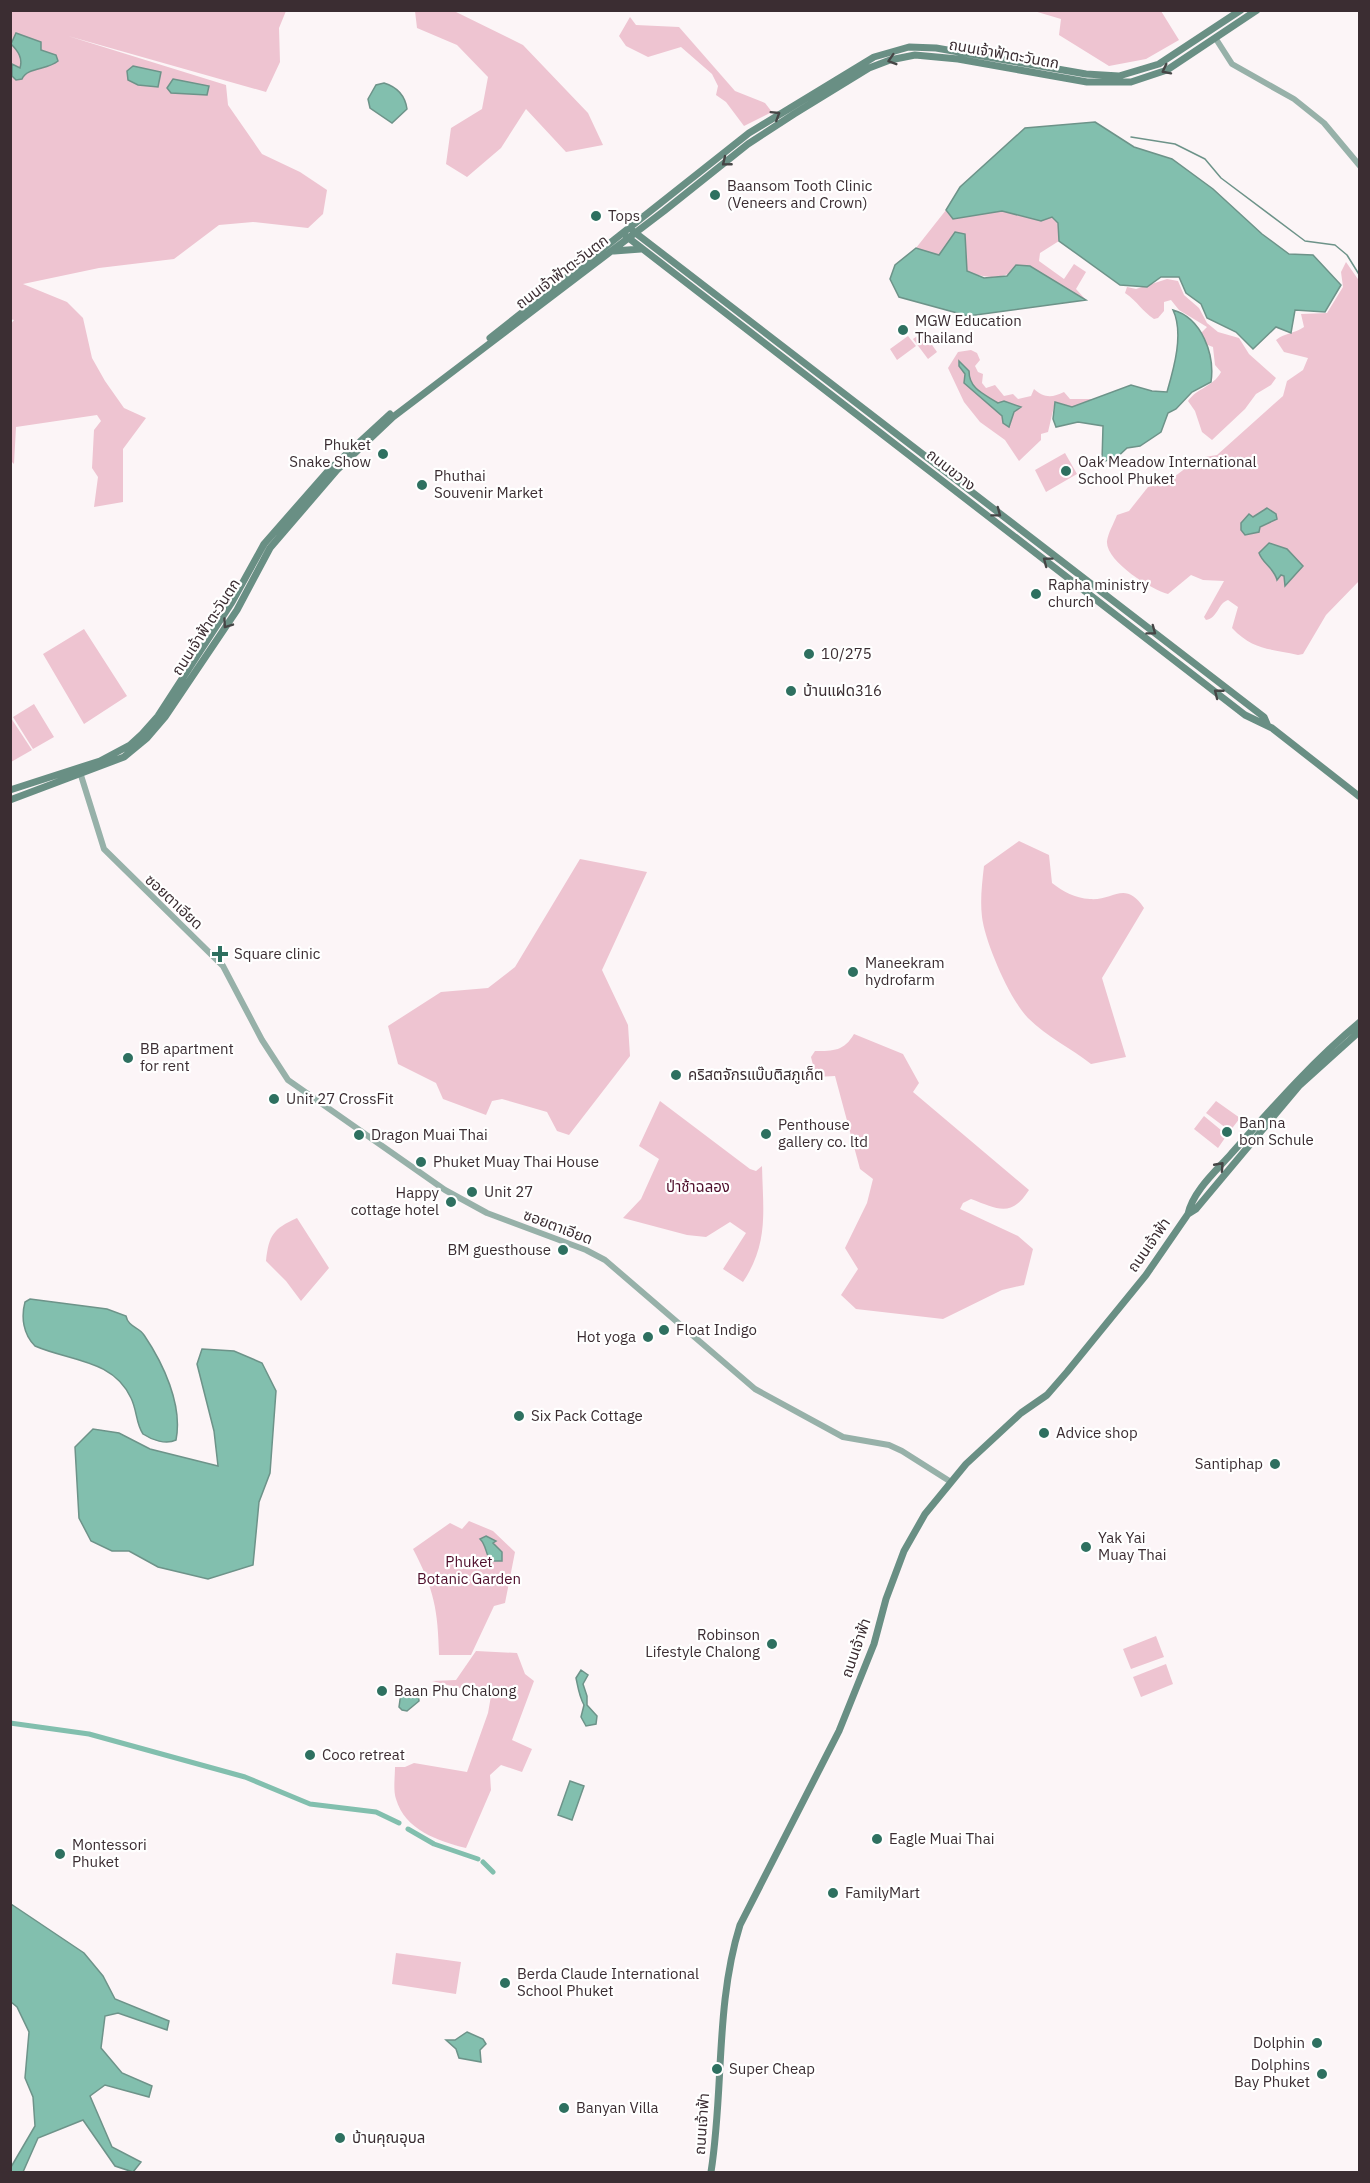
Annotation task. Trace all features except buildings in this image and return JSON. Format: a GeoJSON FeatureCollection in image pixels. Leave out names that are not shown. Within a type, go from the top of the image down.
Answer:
{"type":"FeatureCollection","features":[{"type":"Feature","properties":{"kind":"main road","name":"ถนนเจ้าฟ้าตะวันตก"},"geometry":{"type":"LineString","coordinates":[[10,800],[100,761],[130,745],[158,716],[232,602],[264,544],[291,511],[356,443],[749,132],[853,67],[881,54],[909,47],[936,48],[1086,74],[1119,76],[1159,64],[1241,10]]}},
{"type":"Feature","properties":{"kind":"main road","name":"ถนนเจ้าฟ้าตะวันตก"},"geometry":{"type":"LineString","coordinates":[[10,790],[124,757],[147,738],[165,717],[237,610],[270,548],[337,470],[393,417],[648,224],[748,144],[860,73],[890,60],[915,55],[935,55],[1087,82],[1123,82],[1158,74],[1257,10]]}},
{"type":"Feature","properties":{"kind":"main road"},"geometry":{"type":"LineString","coordinates":[[1210,31],[1215,39]]}},
{"type":"Feature","properties":{"kind":"main road"},"geometry":{"type":"LineString","coordinates":[[611,251],[647,248],[648,224]]}},
{"type":"Feature","properties":{"kind":"main road","name":"ถนนขวาง"},"geometry":{"type":"LineString","coordinates":[[630,226],[647,248]]}},
{"type":"Feature","properties":{"kind":"main road","name":"ถนนขวาง"},"geometry":{"type":"LineString","coordinates":[[622,232],[628,238],[647,248],[1111,599],[1264,717],[1267,724]]}},
{"type":"Feature","properties":{"kind":"main road","name":"ถนนขวาง"},"geometry":{"type":"LineString","coordinates":[[878,425],[1245,715],[1267,724],[1359,797]]}},
{"type":"Feature","properties":{"kind":"main road"},"geometry":{"type":"LineString","coordinates":[[1104,605],[1111,599]]}},
{"type":"Feature","properties":{"kind":"main road"},"geometry":{"type":"LineString","coordinates":[[1182,665],[1188,659]]}},
{"type":"Feature","properties":{"kind":"main road","name":"ถนนเจ้าฟ้า"},"geometry":{"type":"LineString","coordinates":[[711,2172],[718,2130],[725,1989],[731,1954],[740,1925],[839,1731],[872,1649],[904,1551],[925,1514],[951,1482],[1021,1413],[1047,1395],[1067,1372],[1146,1275],[1188,1214],[1190,1205],[1214,1173],[1285,1092],[1359,1022]]}},
{"type":"Feature","properties":{"kind":"main road","name":"ถนนเจ้าฟ้า"},"geometry":{"type":"LineString","coordinates":[[1188,1214],[1196,1209],[1299,1086],[1359,1031]]}},
{"type":"Feature","properties":{"kind":"street"},"geometry":{"type":"LineString","coordinates":[[1215,39],[1233,64],[1294,99],[1324,123],[1359,166]]}},
{"type":"Feature","properties":{"kind":"street","name":"ซอยตาเอียด"},"geometry":{"type":"LineString","coordinates":[[80,770],[104,849],[223,966],[262,1040],[288,1080],[446,1190],[487,1213],[586,1250],[605,1260],[755,1389],[771,1399],[843,1437],[890,1445],[951,1482]]}},
{"type":"Feature","properties":{"kind":"green space"},"geometry":{"type":"Polygon","coordinates":[[[11,11],[286,11],[279,28],[280,62],[266,92],[68,36],[226,85],[228,105],[262,154],[300,172],[327,190],[323,214],[308,228],[253,222],[219,225],[174,259],[99,268],[23,284],[67,302],[83,318],[92,358],[105,381],[124,408],[146,418],[123,449],[123,502],[94,507],[98,477],[92,468],[94,430],[101,421],[97,415],[16,427],[14,464],[11,461],[10,325],[14,320],[10,319],[11,11]]]}},
{"type":"Feature","properties":{"kind":"green space"},"geometry":{"type":"Polygon","coordinates":[[[415,11],[454,11],[523,45],[588,113],[603,145],[566,152],[526,109],[501,148],[467,177],[446,164],[451,128],[482,109],[488,77],[457,45],[417,28],[415,11]]]}},
{"type":"Feature","properties":{"kind":"green space"},"geometry":{"type":"Polygon","coordinates":[[[1034,11],[1161,11],[1179,40],[1146,59],[1109,66],[1059,35],[1061,19],[1034,11]]]}},
{"type":"Feature","properties":{"kind":"green space"},"geometry":{"type":"Polygon","coordinates":[[[630,17],[636,25],[679,27],[735,91],[765,103],[772,112],[744,126],[726,102],[716,95],[718,86],[712,74],[681,47],[648,57],[626,46],[619,36],[630,17]]]}},
{"type":"Feature","properties":{"kind":"green space"},"geometry":{"type":"Polygon","coordinates":[[[946,210],[953,219],[1002,211],[1041,221],[1051,217],[1058,223],[1059,241],[1040,253],[1039,261],[1064,279],[1074,264],[1086,272],[1076,289],[1086,300],[1030,266],[1013,273],[991,277],[967,271],[965,234],[955,232],[939,256],[916,248],[946,210]]]}},
{"type":"Feature","properties":{"kind":"green space"},"geometry":{"type":"Polygon","coordinates":[[[1346,262],[1360,282],[1359,581],[1326,615],[1303,654],[1298,655],[1262,648],[1240,635],[1232,628],[1238,607],[1228,600],[1210,619],[1206,620],[1204,617],[1224,581],[1203,580],[1191,575],[1168,594],[1151,587],[1121,566],[1108,549],[1107,541],[1117,515],[1129,511],[1148,487],[1170,480],[1199,458],[1217,455],[1283,396],[1287,381],[1303,370],[1308,358],[1284,352],[1276,340],[1304,327],[1301,314],[1327,313],[1343,287],[1341,272],[1346,262]],[[1287,549],[1265,562],[1275,571],[1278,579],[1281,575],[1284,576],[1285,585],[1291,555],[1287,549]]]}},
{"type":"Feature","properties":{"kind":"green space"},"geometry":{"type":"Polygon","coordinates":[[[1167,279],[1178,281],[1184,295],[1199,308],[1207,323],[1218,332],[1239,338],[1249,354],[1276,378],[1271,385],[1256,394],[1245,409],[1212,440],[1202,432],[1195,411],[1188,401],[1214,381],[1221,372],[1215,365],[1213,347],[1205,344],[1201,339],[1201,333],[1207,327],[1179,310],[1171,300],[1164,302],[1164,311],[1154,319],[1125,293],[1127,287],[1136,289],[1167,279]]]}},
{"type":"Feature","properties":{"kind":"green space"},"geometry":{"type":"Polygon","coordinates":[[[923,332],[937,352],[928,359],[913,339],[923,332]]]}},
{"type":"Feature","properties":{"kind":"green space"},"geometry":{"type":"Polygon","coordinates":[[[908,336],[916,346],[897,360],[890,349],[908,336]]]}},
{"type":"Feature","properties":{"kind":"green space"},"geometry":{"type":"Polygon","coordinates":[[[971,350],[977,353],[980,360],[975,366],[978,372],[983,374],[982,383],[986,388],[995,385],[1004,396],[1013,394],[1018,399],[1031,396],[1034,389],[1048,396],[1064,392],[1070,399],[1093,399],[1072,407],[1055,402],[1048,432],[1041,434],[1041,440],[1019,461],[1005,440],[980,422],[964,402],[948,368],[958,352],[971,350]],[[965,374],[964,383],[1002,416],[1003,423],[1009,426],[1014,412],[1020,407],[1004,401],[998,403],[975,389],[965,374]]]}},
{"type":"Feature","properties":{"kind":"green space"},"geometry":{"type":"Polygon","coordinates":[[[1065,453],[1077,474],[1046,492],[1035,470],[1065,453]]]}},
{"type":"Feature","properties":{"kind":"green space"},"geometry":{"type":"Polygon","coordinates":[[[84,629],[127,696],[84,724],[43,654],[84,629]]]}},
{"type":"Feature","properties":{"kind":"green space"},"geometry":{"type":"Polygon","coordinates":[[[34,704],[54,737],[33,749],[13,717],[34,704]]]}},
{"type":"Feature","properties":{"kind":"green space"},"geometry":{"type":"Polygon","coordinates":[[[10,718],[32,750],[11,762],[10,718]]]}},
{"type":"Feature","properties":{"kind":"green space"},"geometry":{"type":"Polygon","coordinates":[[[1019,841],[1049,855],[1052,883],[1065,892],[1090,899],[1125,893],[1137,899],[1144,908],[1102,978],[1126,1057],[1091,1064],[1028,1018],[1006,985],[984,928],[981,911],[982,886],[984,866],[1019,841]]]}},
{"type":"Feature","properties":{"kind":"green space"},"geometry":{"type":"Polygon","coordinates":[[[580,859],[647,872],[602,970],[628,1025],[630,1056],[569,1135],[557,1131],[547,1112],[502,1099],[492,1101],[486,1115],[443,1099],[436,1083],[398,1064],[388,1026],[441,992],[488,988],[515,967],[580,859]]]}},
{"type":"Feature","properties":{"kind":"green space"},"geometry":{"type":"Polygon","coordinates":[[[854,1034],[903,1054],[919,1083],[913,1092],[1029,1190],[1016,1205],[1010,1208],[996,1208],[971,1199],[963,1203],[960,1209],[1018,1236],[1033,1249],[1024,1285],[1002,1290],[943,1319],[856,1309],[841,1295],[858,1269],[845,1248],[867,1203],[873,1179],[860,1169],[835,1076],[816,1077],[811,1057],[815,1051],[842,1047],[854,1034]]]}},
{"type":"Feature","properties":{"kind":"green space","name":"ป่าช้าฉลอง"},"geometry":{"type":"Polygon","coordinates":[[[660,1101],[750,1169],[756,1171],[762,1166],[763,1226],[761,1240],[751,1268],[743,1282],[723,1269],[746,1233],[730,1222],[706,1237],[687,1235],[623,1218],[641,1199],[659,1159],[639,1146],[660,1101]]]}},
{"type":"Feature","properties":{"kind":"green space"},"geometry":{"type":"Polygon","coordinates":[[[1216,1101],[1240,1118],[1230,1131],[1206,1113],[1216,1101]]]}},
{"type":"Feature","properties":{"kind":"green space"},"geometry":{"type":"Polygon","coordinates":[[[1204,1116],[1227,1135],[1218,1148],[1194,1129],[1204,1116]]]}},
{"type":"Feature","properties":{"kind":"green space"},"geometry":{"type":"Polygon","coordinates":[[[297,1218],[329,1268],[301,1301],[286,1281],[266,1261],[274,1234],[282,1226],[297,1218]]]}},
{"type":"Feature","properties":{"kind":"green space","name":"Phuket Botanic Garden"},"geometry":{"type":"Polygon","coordinates":[[[469,1521],[493,1531],[515,1552],[505,1603],[494,1606],[471,1655],[439,1655],[434,1600],[413,1549],[450,1523],[462,1529],[469,1521]]]}},
{"type":"Feature","properties":{"kind":"green space"},"geometry":{"type":"Polygon","coordinates":[[[1156,1636],[1164,1657],[1131,1669],[1123,1649],[1156,1636]]]}},
{"type":"Feature","properties":{"kind":"green space"},"geometry":{"type":"Polygon","coordinates":[[[476,1651],[517,1653],[525,1674],[534,1681],[512,1740],[532,1749],[522,1772],[501,1765],[490,1775],[491,1790],[466,1848],[434,1838],[407,1819],[400,1810],[395,1795],[395,1767],[405,1767],[414,1763],[467,1772],[488,1713],[491,1696],[432,1681],[456,1680],[476,1651]]]}},
{"type":"Feature","properties":{"kind":"green space"},"geometry":{"type":"Polygon","coordinates":[[[1166,1664],[1173,1684],[1141,1697],[1133,1677],[1166,1664]]]}},
{"type":"Feature","properties":{"kind":"green space"},"geometry":{"type":"Polygon","coordinates":[[[396,1953],[461,1962],[456,1994],[392,1984],[396,1953]]]}},
{"type":"Feature","properties":{"kind":"shaded area"},"geometry":{"type":"Polygon","coordinates":[[[16,33],[41,42],[41,50],[56,55],[58,61],[28,72],[22,79],[16,80],[12,76],[12,64],[20,68],[21,61],[18,52],[11,44],[16,33]]]}},
{"type":"Feature","properties":{"kind":"shaded area"},"geometry":{"type":"Polygon","coordinates":[[[133,66],[161,72],[158,87],[138,85],[128,80],[127,71],[133,66]]]}},
{"type":"Feature","properties":{"kind":"shaded area"},"geometry":{"type":"Polygon","coordinates":[[[173,79],[209,86],[207,95],[171,93],[167,88],[173,79]]]}},
{"type":"Feature","properties":{"kind":"shaded area"},"geometry":{"type":"Polygon","coordinates":[[[384,83],[400,92],[407,109],[392,123],[370,108],[368,99],[376,85],[384,83]]]}},
{"type":"Feature","properties":{"kind":"shaded area"},"geometry":{"type":"Polygon","coordinates":[[[1095,122],[1134,147],[1172,159],[1213,189],[1262,234],[1289,254],[1313,255],[1341,285],[1325,312],[1295,310],[1291,333],[1276,327],[1253,349],[1236,332],[1207,318],[1201,304],[1186,293],[1179,277],[1161,277],[1147,287],[1120,285],[1059,241],[1058,223],[1052,217],[1041,221],[1002,211],[953,219],[946,210],[960,187],[1025,128],[1095,122]]]}},
{"type":"Feature","properties":{"kind":"shaded area"},"geometry":{"type":"Polygon","coordinates":[[[955,232],[965,234],[967,271],[984,278],[1007,276],[1016,265],[1030,266],[1086,300],[968,316],[899,297],[890,279],[895,265],[916,248],[939,255],[955,232]]]}},
{"type":"Feature","properties":{"kind":"shaded area"},"geometry":{"type":"Polygon","coordinates":[[[1173,310],[1183,314],[1199,329],[1211,360],[1211,382],[1192,392],[1176,409],[1168,413],[1161,432],[1140,446],[1127,448],[1114,460],[1102,461],[1103,426],[1078,422],[1056,427],[1053,419],[1055,402],[1072,407],[1131,385],[1152,391],[1167,392],[1178,340],[1178,329],[1173,310]]]}},
{"type":"Feature","properties":{"kind":"shaded area"},"geometry":{"type":"Polygon","coordinates":[[[959,361],[969,371],[974,387],[983,394],[998,403],[1004,401],[1021,407],[1014,412],[1009,427],[1003,423],[1002,416],[964,383],[965,374],[959,366],[959,361]]]}},
{"type":"Feature","properties":{"kind":"shaded area"},"geometry":{"type":"Polygon","coordinates":[[[1267,508],[1276,514],[1277,519],[1260,527],[1259,532],[1245,535],[1241,530],[1241,523],[1249,514],[1253,517],[1267,508]]]}},
{"type":"Feature","properties":{"kind":"shaded area"},"geometry":{"type":"Polygon","coordinates":[[[1269,543],[1287,549],[1303,566],[1285,586],[1284,576],[1281,575],[1277,580],[1259,553],[1269,543]]]}},
{"type":"Feature","properties":{"kind":"shaded area"},"geometry":{"type":"Polygon","coordinates":[[[30,1299],[107,1309],[126,1316],[127,1320],[144,1335],[158,1358],[170,1385],[177,1413],[176,1440],[159,1441],[143,1434],[131,1398],[123,1385],[102,1368],[35,1346],[28,1336],[23,1319],[25,1302],[30,1299]]]}},
{"type":"Feature","properties":{"kind":"shaded area"},"geometry":{"type":"Polygon","coordinates":[[[202,1349],[234,1351],[262,1363],[276,1391],[270,1473],[259,1502],[253,1565],[208,1579],[158,1567],[129,1551],[112,1551],[91,1541],[79,1518],[75,1447],[93,1429],[119,1433],[150,1449],[218,1466],[214,1431],[197,1364],[202,1349]]]}},
{"type":"Feature","properties":{"kind":"shaded area"},"geometry":{"type":"Polygon","coordinates":[[[486,1536],[496,1541],[493,1543],[502,1552],[502,1561],[491,1561],[489,1558],[480,1539],[486,1536]]]}},
{"type":"Feature","properties":{"kind":"shaded area"},"geometry":{"type":"Polygon","coordinates":[[[581,1670],[588,1675],[583,1684],[587,1705],[597,1716],[596,1724],[586,1726],[581,1717],[584,1705],[576,1678],[581,1670]]]}},
{"type":"Feature","properties":{"kind":"shaded area"},"geometry":{"type":"Polygon","coordinates":[[[418,1692],[419,1701],[407,1711],[399,1707],[401,1693],[418,1692]]]}},
{"type":"Feature","properties":{"kind":"shaded area"},"geometry":{"type":"Polygon","coordinates":[[[570,1781],[584,1786],[572,1820],[558,1815],[570,1781]]]}},
{"type":"Feature","properties":{"kind":"shaded area"},"geometry":{"type":"Polygon","coordinates":[[[11,1904],[84,1953],[103,1976],[115,1999],[169,2021],[167,2030],[118,2013],[105,2016],[101,2048],[122,2073],[152,2086],[149,2097],[105,2085],[90,2096],[112,2147],[141,2162],[133,2172],[115,2166],[83,2120],[38,2138],[23,2172],[11,2172],[11,2167],[35,2126],[33,2097],[25,2078],[29,2032],[17,2007],[11,2002],[11,1904]]]}},
{"type":"Feature","properties":{"kind":"shaded area"},"geometry":{"type":"Polygon","coordinates":[[[467,2032],[483,2039],[486,2044],[480,2050],[481,2062],[459,2058],[456,2049],[446,2040],[455,2040],[467,2032]]]}},
{"type":"Feature","properties":{"kind":"waterway"},"geometry":{"type":"LineString","coordinates":[[1131,137],[1175,144],[1205,159],[1221,178],[1305,241],[1335,245],[1347,255],[1360,276]]}},
{"type":"Feature","properties":{"kind":"waterway"},"geometry":{"type":"LineString","coordinates":[[10,1723],[89,1734],[245,1777],[310,1804],[376,1812],[399,1823]]}},
{"type":"Feature","properties":{"kind":"waterway"},"geometry":{"type":"LineString","coordinates":[[408,1829],[434,1844],[478,1859]]}},
{"type":"Feature","properties":{"kind":"waterway"},"geometry":{"type":"LineString","coordinates":[[483,1862],[493,1872]]}},
{"type":"Feature","properties":{"kind":"place","name":"Baansom Tooth Clinic (Veneers and Crown)"},"geometry":{"type":"Point","coordinates":[715,195]}},
{"type":"Feature","properties":{"kind":"place","name":"Tops"},"geometry":{"type":"Point","coordinates":[596,216]}},
{"type":"Feature","properties":{"kind":"place","name":"MGW Education Thailand"},"geometry":{"type":"Point","coordinates":[903,330]}},
{"type":"Feature","properties":{"kind":"place","name":"Phuket Snake Show"},"geometry":{"type":"Point","coordinates":[383,454]}},
{"type":"Feature","properties":{"kind":"place","name":"Oak Meadow International School Phuket"},"geometry":{"type":"Point","coordinates":[1066,471]}},
{"type":"Feature","properties":{"kind":"place","name":"Phuthai Souvenir Market"},"geometry":{"type":"Point","coordinates":[422,485]}},
{"type":"Feature","properties":{"kind":"place","name":"Rapha ministry church"},"geometry":{"type":"Point","coordinates":[1036,594]}},
{"type":"Feature","properties":{"kind":"place","name":"10/275"},"geometry":{"type":"Point","coordinates":[809,654]}},
{"type":"Feature","properties":{"kind":"place","name":"บ้านแฝด316"},"geometry":{"type":"Point","coordinates":[791,691]}},
{"type":"Feature","properties":{"kind":"place","name":"Square clinic"},"geometry":{"type":"Point","coordinates":[220,954]}},
{"type":"Feature","properties":{"kind":"place","name":"Maneekram hydrofarm"},"geometry":{"type":"Point","coordinates":[853,972]}},
{"type":"Feature","properties":{"kind":"place","name":"BB apartment for rent"},"geometry":{"type":"Point","coordinates":[128,1058]}},
{"type":"Feature","properties":{"kind":"place","name":"คริสตจักรแบ๊บติสภูเก็ต"},"geometry":{"type":"Point","coordinates":[676,1075]}},
{"type":"Feature","properties":{"kind":"place","name":"Unit 27 CrossFit"},"geometry":{"type":"Point","coordinates":[274,1099]}},
{"type":"Feature","properties":{"kind":"place","name":"Ban na bon Schule"},"geometry":{"type":"Point","coordinates":[1227,1132]}},
{"type":"Feature","properties":{"kind":"place","name":"Penthouse gallery co. ltd"},"geometry":{"type":"Point","coordinates":[766,1134]}},
{"type":"Feature","properties":{"kind":"place","name":"Dragon Muai Thai"},"geometry":{"type":"Point","coordinates":[359,1135]}},
{"type":"Feature","properties":{"kind":"place","name":"Phuket Muay Thai House"},"geometry":{"type":"Point","coordinates":[421,1162]}},
{"type":"Feature","properties":{"kind":"place","name":"Unit 27"},"geometry":{"type":"Point","coordinates":[472,1192]}},
{"type":"Feature","properties":{"kind":"place","name":"Happy cottage hotel"},"geometry":{"type":"Point","coordinates":[451,1202]}},
{"type":"Feature","properties":{"kind":"place","name":"BM guesthouse"},"geometry":{"type":"Point","coordinates":[563,1250]}},
{"type":"Feature","properties":{"kind":"place","name":"Float Indigo"},"geometry":{"type":"Point","coordinates":[664,1330]}},
{"type":"Feature","properties":{"kind":"place","name":"Hot yoga"},"geometry":{"type":"Point","coordinates":[648,1337]}},
{"type":"Feature","properties":{"kind":"place","name":"Six Pack Cottage"},"geometry":{"type":"Point","coordinates":[519,1416]}},
{"type":"Feature","properties":{"kind":"place","name":"Advice shop"},"geometry":{"type":"Point","coordinates":[1044,1433]}},
{"type":"Feature","properties":{"kind":"place","name":"Santiphap"},"geometry":{"type":"Point","coordinates":[1275,1464]}},
{"type":"Feature","properties":{"kind":"place","name":"Yak Yai Muay Thai"},"geometry":{"type":"Point","coordinates":[1086,1547]}},
{"type":"Feature","properties":{"kind":"place","name":"Robinson Lifestyle Chalong"},"geometry":{"type":"Point","coordinates":[772,1644]}},
{"type":"Feature","properties":{"kind":"place","name":"Baan Phu Chalong"},"geometry":{"type":"Point","coordinates":[382,1691]}},
{"type":"Feature","properties":{"kind":"place","name":"Coco retreat"},"geometry":{"type":"Point","coordinates":[310,1755]}},
{"type":"Feature","properties":{"kind":"place","name":"Eagle Muai Thai"},"geometry":{"type":"Point","coordinates":[877,1839]}},
{"type":"Feature","properties":{"kind":"place","name":"Montessori Phuket"},"geometry":{"type":"Point","coordinates":[60,1854]}},
{"type":"Feature","properties":{"kind":"place","name":"FamilyMart"},"geometry":{"type":"Point","coordinates":[833,1893]}},
{"type":"Feature","properties":{"kind":"place","name":"Berda Claude International School Phuket"},"geometry":{"type":"Point","coordinates":[505,1983]}},
{"type":"Feature","properties":{"kind":"place","name":"Dolphin"},"geometry":{"type":"Point","coordinates":[1317,2043]}},
{"type":"Feature","properties":{"kind":"place","name":"Super Cheap"},"geometry":{"type":"Point","coordinates":[717,2069]}},
{"type":"Feature","properties":{"kind":"place","name":"Dolphins Bay Phuket"},"geometry":{"type":"Point","coordinates":[1322,2074]}},
{"type":"Feature","properties":{"kind":"place","name":"Banyan Villa"},"geometry":{"type":"Point","coordinates":[564,2108]}},
{"type":"Feature","properties":{"kind":"place","name":"บ้านคุณอุบล"},"geometry":{"type":"Point","coordinates":[340,2138]}}]}
